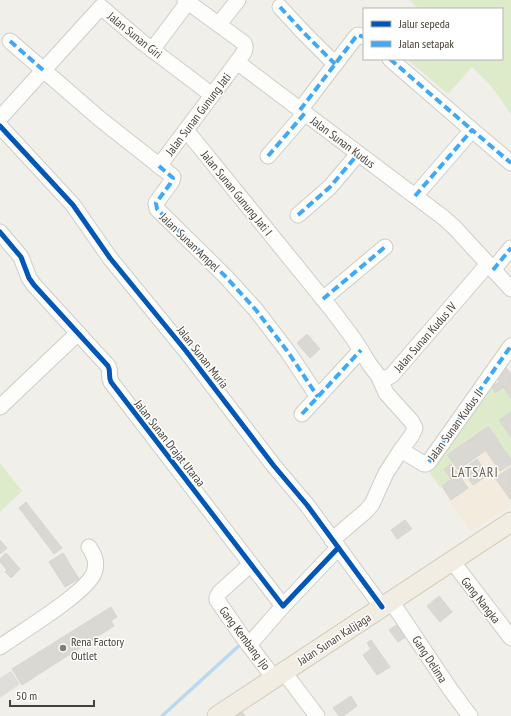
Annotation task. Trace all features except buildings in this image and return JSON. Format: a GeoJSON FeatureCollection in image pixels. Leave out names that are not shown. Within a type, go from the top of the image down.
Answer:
{"type":"FeatureCollection","features":[{"type":"Feature","properties":{"kind":"main road","name":"Jalan Sunan Kalijaga"},"geometry":{"type":"LineString","coordinates":[[217,716],[511,522]]}},
{"type":"Feature","properties":{"kind":"street"},"geometry":{"type":"LineString","coordinates":[[219,24],[238,0]]}},
{"type":"Feature","properties":{"kind":"street"},"geometry":{"type":"LineString","coordinates":[[152,50],[186,1],[242,41],[245,45],[245,50],[237,62]]}},
{"type":"Feature","properties":{"kind":"street","name":"Jalan Sunan Giri"},"geometry":{"type":"LineString","coordinates":[[0,118],[43,70],[97,3],[122,26],[152,50],[212,95]]}},
{"type":"Feature","properties":{"kind":"street"},"geometry":{"type":"LineString","coordinates":[[280,7],[335,64]]}},
{"type":"Feature","properties":{"kind":"street"},"geometry":{"type":"LineString","coordinates":[[268,156],[302,112],[354,38],[358,35],[363,37]]}},
{"type":"Feature","properties":{"kind":"street","name":"Jalan Sunan Ampel"},"geometry":{"type":"LineString","coordinates":[[10,41],[94,114],[171,175],[173,178],[170,184],[156,202],[157,209],[226,277],[256,310],[279,340],[318,397]]}},
{"type":"Feature","properties":{"kind":"street"},"geometry":{"type":"LineString","coordinates":[[391,60],[511,163]]}},
{"type":"Feature","properties":{"kind":"street","name":"Jalan Sunan Gunung Jati"},"geometry":{"type":"LineString","coordinates":[[159,166],[237,62]]}},
{"type":"Feature","properties":{"kind":"street","name":"Jalan Sunan Kudus"},"geometry":{"type":"LineString","coordinates":[[237,62],[450,223],[511,289]]}},
{"type":"Feature","properties":{"kind":"street","name":"Jalan Sunan Muria"},"geometry":{"type":"LineString","coordinates":[[0,126],[73,205],[107,254],[186,351],[335,544],[387,604]]}},
{"type":"Feature","properties":{"kind":"street","name":"Jalan Sunan Gunung Jati I"},"geometry":{"type":"LineString","coordinates":[[186,130],[288,256]]}},
{"type":"Feature","properties":{"kind":"street"},"geometry":{"type":"LineString","coordinates":[[415,196],[472,130]]}},
{"type":"Feature","properties":{"kind":"street"},"geometry":{"type":"LineString","coordinates":[[298,215],[330,187],[358,154]]}},
{"type":"Feature","properties":{"kind":"street","name":"Jalan Sunan Drajat Utaraa"},"geometry":{"type":"LineString","coordinates":[[0,232],[20,257],[29,278],[34,285],[108,366],[110,370],[111,382],[250,565],[283,606]]}},
{"type":"Feature","properties":{"kind":"street"},"geometry":{"type":"LineString","coordinates":[[323,299],[385,247]]}},
{"type":"Feature","properties":{"kind":"street","name":"Jalan Sunan Kudus IV"},"geometry":{"type":"LineString","coordinates":[[288,256],[323,299],[379,377],[382,379],[392,375],[491,267],[511,248]]}},
{"type":"Feature","properties":{"kind":"street"},"geometry":{"type":"LineString","coordinates":[[0,407],[78,333]]}},
{"type":"Feature","properties":{"kind":"street","name":"Jalan Sunan Kudus II"},"geometry":{"type":"LineString","coordinates":[[401,450],[424,464],[429,462],[511,346]]}},
{"type":"Feature","properties":{"kind":"street"},"geometry":{"type":"LineString","coordinates":[[302,414],[361,350]]}},
{"type":"Feature","properties":{"kind":"street"},"geometry":{"type":"LineString","coordinates":[[246,642],[283,606],[335,544],[372,504],[386,473],[412,435],[415,428],[412,422],[386,393],[379,377]]}},
{"type":"Feature","properties":{"kind":"street"},"geometry":{"type":"LineString","coordinates":[[0,647],[67,601],[83,587],[90,579],[96,564],[95,557],[89,547]]}},
{"type":"Feature","properties":{"kind":"street","name":"Gang Nangka"},"geometry":{"type":"LineString","coordinates":[[452,561],[511,638]]}},
{"type":"Feature","properties":{"kind":"street","name":"Gang Kembang Ijo"},"geometry":{"type":"LineString","coordinates":[[250,565],[220,592],[216,597],[218,603],[246,642],[318,716]]}},
{"type":"Feature","properties":{"kind":"street","name":"Gang Delima"},"geometry":{"type":"LineString","coordinates":[[387,604],[470,716]]}},
{"type":"Feature","properties":{"kind":"shaded area"},"geometry":{"type":"Polygon","coordinates":[[[511,402],[511,505],[471,532],[428,470],[474,404],[511,402]]]}},
{"type":"Feature","properties":{"kind":"shaded area"},"geometry":{"type":"Polygon","coordinates":[[[11,671],[20,684],[0,698],[0,678],[11,671]]]}},
{"type":"Feature","properties":{"kind":"green space"},"geometry":{"type":"Polygon","coordinates":[[[410,0],[511,0],[511,114],[491,86],[472,67],[448,94],[409,61],[503,60],[503,8],[417,8],[410,0]]]}},
{"type":"Feature","properties":{"kind":"green space"},"geometry":{"type":"Polygon","coordinates":[[[488,385],[495,394],[503,388],[511,400],[511,458],[488,424],[446,455],[452,463],[444,469],[450,479],[440,487],[428,470],[488,385]]]}},
{"type":"Feature","properties":{"kind":"green space"},"geometry":{"type":"Polygon","coordinates":[[[0,463],[22,491],[0,512],[0,463]]]}},
{"type":"Feature","properties":{"kind":"waterway"},"geometry":{"type":"LineString","coordinates":[[162,716],[242,643]]}},
{"type":"Feature","properties":{"kind":"marked path"},"geometry":{"type":"LineString","coordinates":[[280,7],[335,64]]}},
{"type":"Feature","properties":{"kind":"marked path"},"geometry":{"type":"LineString","coordinates":[[300,110],[355,38],[358,35],[363,37]]}},
{"type":"Feature","properties":{"kind":"marked path"},"geometry":{"type":"LineString","coordinates":[[10,41],[43,70]]}},
{"type":"Feature","properties":{"kind":"marked path"},"geometry":{"type":"LineString","coordinates":[[391,60],[472,130]]}},
{"type":"Feature","properties":{"kind":"marked path"},"geometry":{"type":"LineString","coordinates":[[268,156],[305,113]]}},
{"type":"Feature","properties":{"kind":"marked path"},"geometry":{"type":"LineString","coordinates":[[415,196],[472,130],[511,163]]}},
{"type":"Feature","properties":{"kind":"marked path"},"geometry":{"type":"LineString","coordinates":[[298,215],[330,187],[358,154]]}},
{"type":"Feature","properties":{"kind":"marked path"},"geometry":{"type":"LineString","coordinates":[[159,166],[173,178],[156,203],[157,209],[226,277],[256,310],[288,352],[318,397]]}},
{"type":"Feature","properties":{"kind":"marked path"},"geometry":{"type":"LineString","coordinates":[[323,299],[385,247]]}},
{"type":"Feature","properties":{"kind":"marked path"},"geometry":{"type":"LineString","coordinates":[[493,270],[511,248]]}},
{"type":"Feature","properties":{"kind":"marked path"},"geometry":{"type":"LineString","coordinates":[[429,462],[511,346]]}},
{"type":"Feature","properties":{"kind":"marked path"},"geometry":{"type":"LineString","coordinates":[[302,414],[361,350]]}},
{"type":"Feature","properties":{"kind":"cycle path"},"geometry":{"type":"LineString","coordinates":[[0,126],[73,205],[110,258],[186,351],[274,466],[307,505],[382,607]]}},
{"type":"Feature","properties":{"kind":"cycle path"},"geometry":{"type":"LineString","coordinates":[[0,232],[21,257],[29,278],[34,285],[108,366],[111,382],[283,606],[338,548]]}},
{"type":"Feature","properties":{"kind":"place","name":"Rena Factory Outlet"},"geometry":{"type":"Point","coordinates":[63,648]}},
{"type":"Feature","properties":{"kind":"district","name":"LATSARI"},"geometry":{"type":"Point","coordinates":[475,472]}}]}
